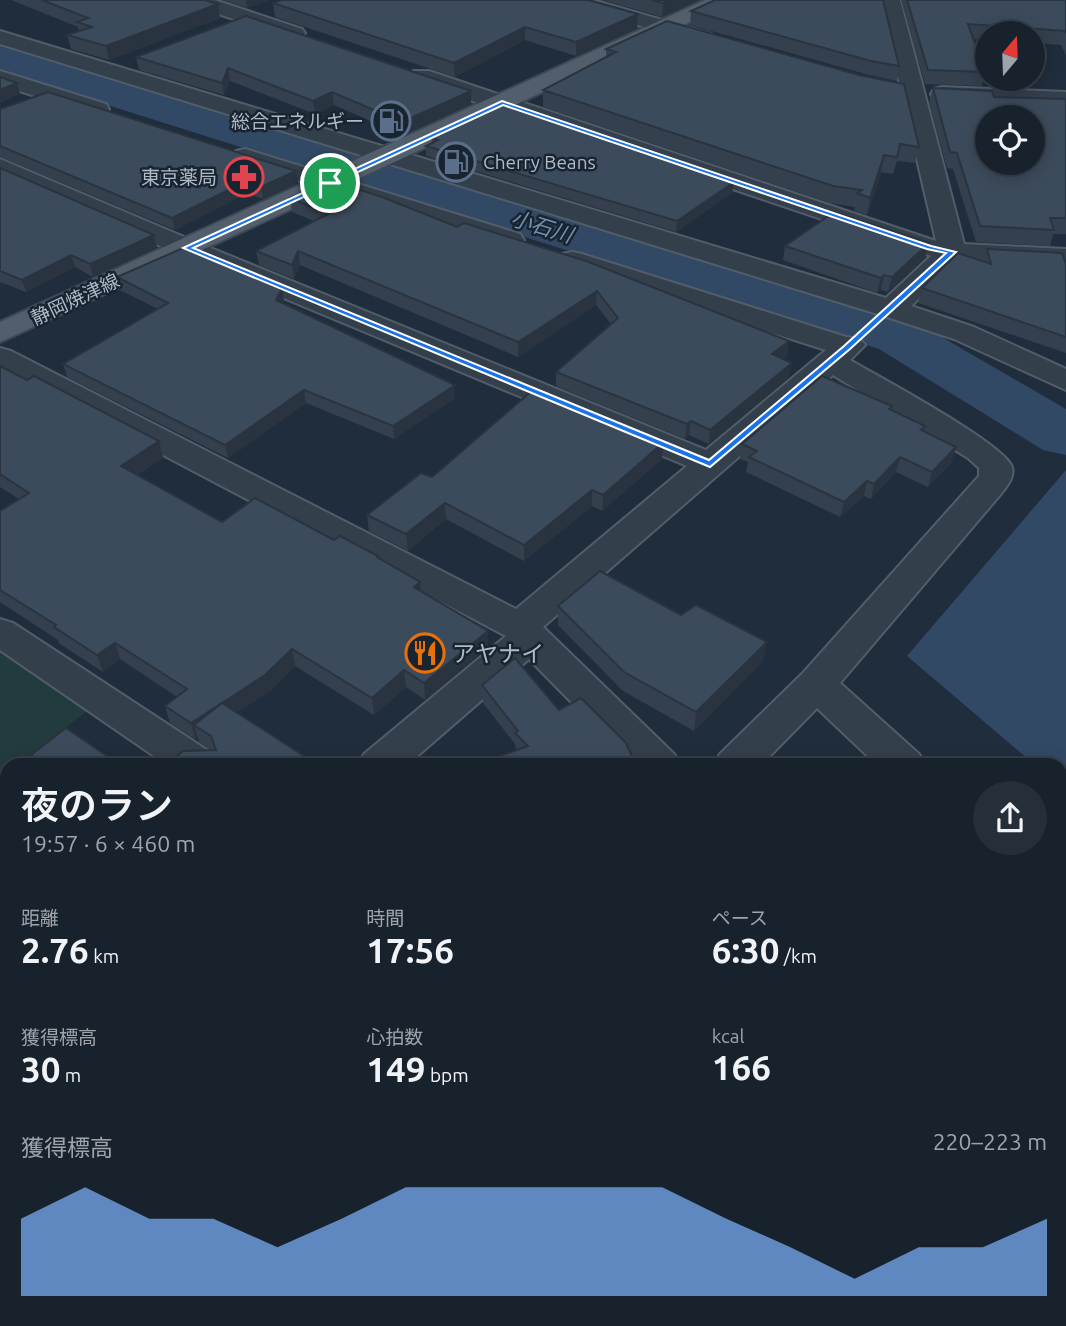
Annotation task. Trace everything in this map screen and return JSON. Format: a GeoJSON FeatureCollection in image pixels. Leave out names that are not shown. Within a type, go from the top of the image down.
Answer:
{"type":"FeatureCollection","features":[{"type":"Feature","properties":{"kind":"main road","name":"静岡焼津線"},"geometry":{"type":"LineString","coordinates":[[0,333],[721,0]]}},
{"type":"Feature","properties":{"kind":"street"},"geometry":{"type":"LineString","coordinates":[[195,0],[311,39]]}},
{"type":"Feature","properties":{"kind":"street"},"geometry":{"type":"LineString","coordinates":[[572,0],[721,43]]}},
{"type":"Feature","properties":{"kind":"street"},"geometry":{"type":"LineString","coordinates":[[890,0],[900,91],[952,252]]}},
{"type":"Feature","properties":{"kind":"street"},"geometry":{"type":"LineString","coordinates":[[222,27],[282,4]]}},
{"type":"Feature","properties":{"kind":"street"},"geometry":{"type":"LineString","coordinates":[[0,37],[105,72],[964,332],[1066,381]]}},
{"type":"Feature","properties":{"kind":"street"},"geometry":{"type":"LineString","coordinates":[[12,108],[145,56]]}},
{"type":"Feature","properties":{"kind":"street"},"geometry":{"type":"LineString","coordinates":[[400,69],[929,248],[952,252],[1066,257]]}},
{"type":"Feature","properties":{"kind":"street"},"geometry":{"type":"LineString","coordinates":[[0,78],[126,118]]}},
{"type":"Feature","properties":{"kind":"street"},"geometry":{"type":"LineString","coordinates":[[900,91],[1066,99]]}},
{"type":"Feature","properties":{"kind":"street"},"geometry":{"type":"LineString","coordinates":[[228,150],[333,181],[843,351],[980,451],[995,465],[996,476],[816,684],[742,758]]}},
{"type":"Feature","properties":{"kind":"street"},"geometry":{"type":"LineString","coordinates":[[0,166],[187,248],[710,464]]}},
{"type":"Feature","properties":{"kind":"street"},"geometry":{"type":"LineString","coordinates":[[387,758],[710,464],[843,351],[952,252]]}},
{"type":"Feature","properties":{"kind":"street"},"geometry":{"type":"LineString","coordinates":[[0,357],[524,632],[652,758]]}},
{"type":"Feature","properties":{"kind":"street"},"geometry":{"type":"LineString","coordinates":[[0,632],[188,758]]}},
{"type":"Feature","properties":{"kind":"street"},"geometry":{"type":"LineString","coordinates":[[816,684],[896,758]]}},
{"type":"Feature","properties":{"kind":"green space"},"geometry":{"type":"Polygon","coordinates":[[[0,642],[33,676],[50,681],[93,707],[29,758],[0,758],[0,642]]]}},
{"type":"Feature","properties":{"kind":"water"},"geometry":{"type":"Polygon","coordinates":[[[1066,470],[1066,758],[1027,758],[907,656],[1066,470]]]}},
{"type":"Feature","properties":{"kind":"building"},"geometry":{"type":"Polygon","coordinates":[[[42,0],[205,0],[218,4],[106,46],[67,35],[92,27],[77,22],[88,18],[42,0]]]}},
{"type":"Feature","properties":{"kind":"building"},"geometry":{"type":"Polygon","coordinates":[[[282,0],[588,0],[638,14],[576,42],[525,27],[454,63],[273,3],[282,0]]]}},
{"type":"Feature","properties":{"kind":"building"},"geometry":{"type":"Polygon","coordinates":[[[715,0],[883,0],[899,66],[871,61],[691,11],[715,0]]]}},
{"type":"Feature","properties":{"kind":"building"},"geometry":{"type":"Polygon","coordinates":[[[907,0],[1066,0],[1066,33],[1045,30],[1045,21],[975,21],[975,25],[968,24],[975,44],[975,72],[928,70],[907,0]]]}},
{"type":"Feature","properties":{"kind":"building"},"geometry":{"type":"Polygon","coordinates":[[[246,16],[471,91],[402,122],[332,92],[313,101],[228,68],[222,83],[136,57],[246,16]]]}},
{"type":"Feature","properties":{"kind":"building"},"geometry":{"type":"Polygon","coordinates":[[[667,21],[859,75],[904,84],[919,147],[900,144],[897,157],[884,155],[870,198],[857,193],[862,190],[833,186],[543,90],[616,52],[606,49],[667,21]]]}},
{"type":"Feature","properties":{"kind":"building"},"geometry":{"type":"Polygon","coordinates":[[[0,77],[17,83],[0,90],[0,77]]]}},
{"type":"Feature","properties":{"kind":"building"},"geometry":{"type":"Polygon","coordinates":[[[933,88],[992,91],[994,97],[1066,99],[1066,218],[1050,218],[1054,230],[980,226],[957,153],[950,152],[933,88]]]}},
{"type":"Feature","properties":{"kind":"building"},"geometry":{"type":"Polygon","coordinates":[[[48,92],[296,171],[261,187],[246,181],[172,218],[0,146],[0,109],[48,92]]]}},
{"type":"Feature","properties":{"kind":"building"},"geometry":{"type":"Polygon","coordinates":[[[501,104],[734,182],[677,221],[426,146],[438,140],[431,137],[501,104]]]}},
{"type":"Feature","properties":{"kind":"building"},"geometry":{"type":"Polygon","coordinates":[[[0,168],[154,235],[90,264],[71,255],[22,280],[0,271],[0,168]]]}},
{"type":"Feature","properties":{"kind":"building"},"geometry":{"type":"Polygon","coordinates":[[[330,180],[382,197],[457,227],[464,223],[586,261],[789,341],[772,354],[792,363],[710,430],[691,421],[687,424],[556,372],[618,318],[597,291],[518,342],[298,251],[292,265],[256,251],[328,214],[290,198],[330,180]]]}},
{"type":"Feature","properties":{"kind":"building"},"geometry":{"type":"Polygon","coordinates":[[[834,212],[929,243],[892,277],[884,275],[881,278],[785,246],[834,212]]]}},
{"type":"Feature","properties":{"kind":"building"},"geometry":{"type":"Polygon","coordinates":[[[183,248],[282,288],[276,300],[455,385],[393,426],[304,390],[225,445],[63,364],[168,303],[117,277],[183,248]]]}},
{"type":"Feature","properties":{"kind":"building"},"geometry":{"type":"Polygon","coordinates":[[[987,249],[1062,253],[1066,264],[1066,337],[922,288],[958,253],[991,264],[987,249]]]}},
{"type":"Feature","properties":{"kind":"building"},"geometry":{"type":"Polygon","coordinates":[[[0,366],[27,380],[34,376],[159,441],[121,466],[222,522],[255,498],[334,540],[340,536],[378,556],[420,582],[414,587],[488,631],[424,683],[404,670],[372,698],[292,649],[265,675],[191,723],[165,706],[187,689],[115,643],[97,655],[0,590],[0,511],[29,493],[0,474],[0,366]]]}},
{"type":"Feature","properties":{"kind":"building"},"geometry":{"type":"Polygon","coordinates":[[[822,376],[892,406],[889,409],[925,426],[921,430],[956,447],[932,472],[900,457],[874,484],[867,481],[844,502],[749,457],[757,451],[742,444],[822,376]]]}},
{"type":"Feature","properties":{"kind":"building"},"geometry":{"type":"Polygon","coordinates":[[[534,389],[664,442],[603,495],[592,490],[524,545],[445,503],[406,534],[367,515],[421,473],[432,477],[534,389]]]}},
{"type":"Feature","properties":{"kind":"building"},"geometry":{"type":"Polygon","coordinates":[[[600,571],[681,615],[696,605],[767,642],[696,712],[624,672],[558,606],[600,571]]]}},
{"type":"Feature","properties":{"kind":"building"},"geometry":{"type":"Polygon","coordinates":[[[515,658],[559,710],[581,698],[626,743],[633,758],[495,758],[528,746],[515,733],[518,731],[482,685],[515,658]]]}},
{"type":"Feature","properties":{"kind":"building"},"geometry":{"type":"Polygon","coordinates":[[[222,703],[307,758],[174,758],[183,751],[216,750],[211,736],[194,725],[222,703]]]}},
{"type":"Feature","properties":{"kind":"building"},"geometry":{"type":"Polygon","coordinates":[[[66,728],[110,758],[33,758],[31,755],[66,728]]]}},
{"type":"Feature","properties":{"kind":"waterway","name":"小石川"},"geometry":{"type":"LineString","coordinates":[[0,57],[900,337],[1066,436]]}},
{"type":"Feature","properties":{"kind":"place","name":"総合エネルギー"},"geometry":{"type":"Point","coordinates":[391,121]}},
{"type":"Feature","properties":{"kind":"place","name":"Cherry Beans"},"geometry":{"type":"Point","coordinates":[456,162]}},
{"type":"Feature","properties":{"kind":"place","name":"東京薬局"},"geometry":{"type":"Point","coordinates":[244,177]}},
{"type":"Feature","properties":{"kind":"place","name":"アヤナイ"},"geometry":{"type":"Point","coordinates":[425,653]}},
{"type":"Feature","properties":{"kind":"route"},"geometry":{"type":"LineString","coordinates":[[502,103],[929,248],[952,252],[891,309],[710,464],[187,248],[330,183],[502,103]]}}]}
